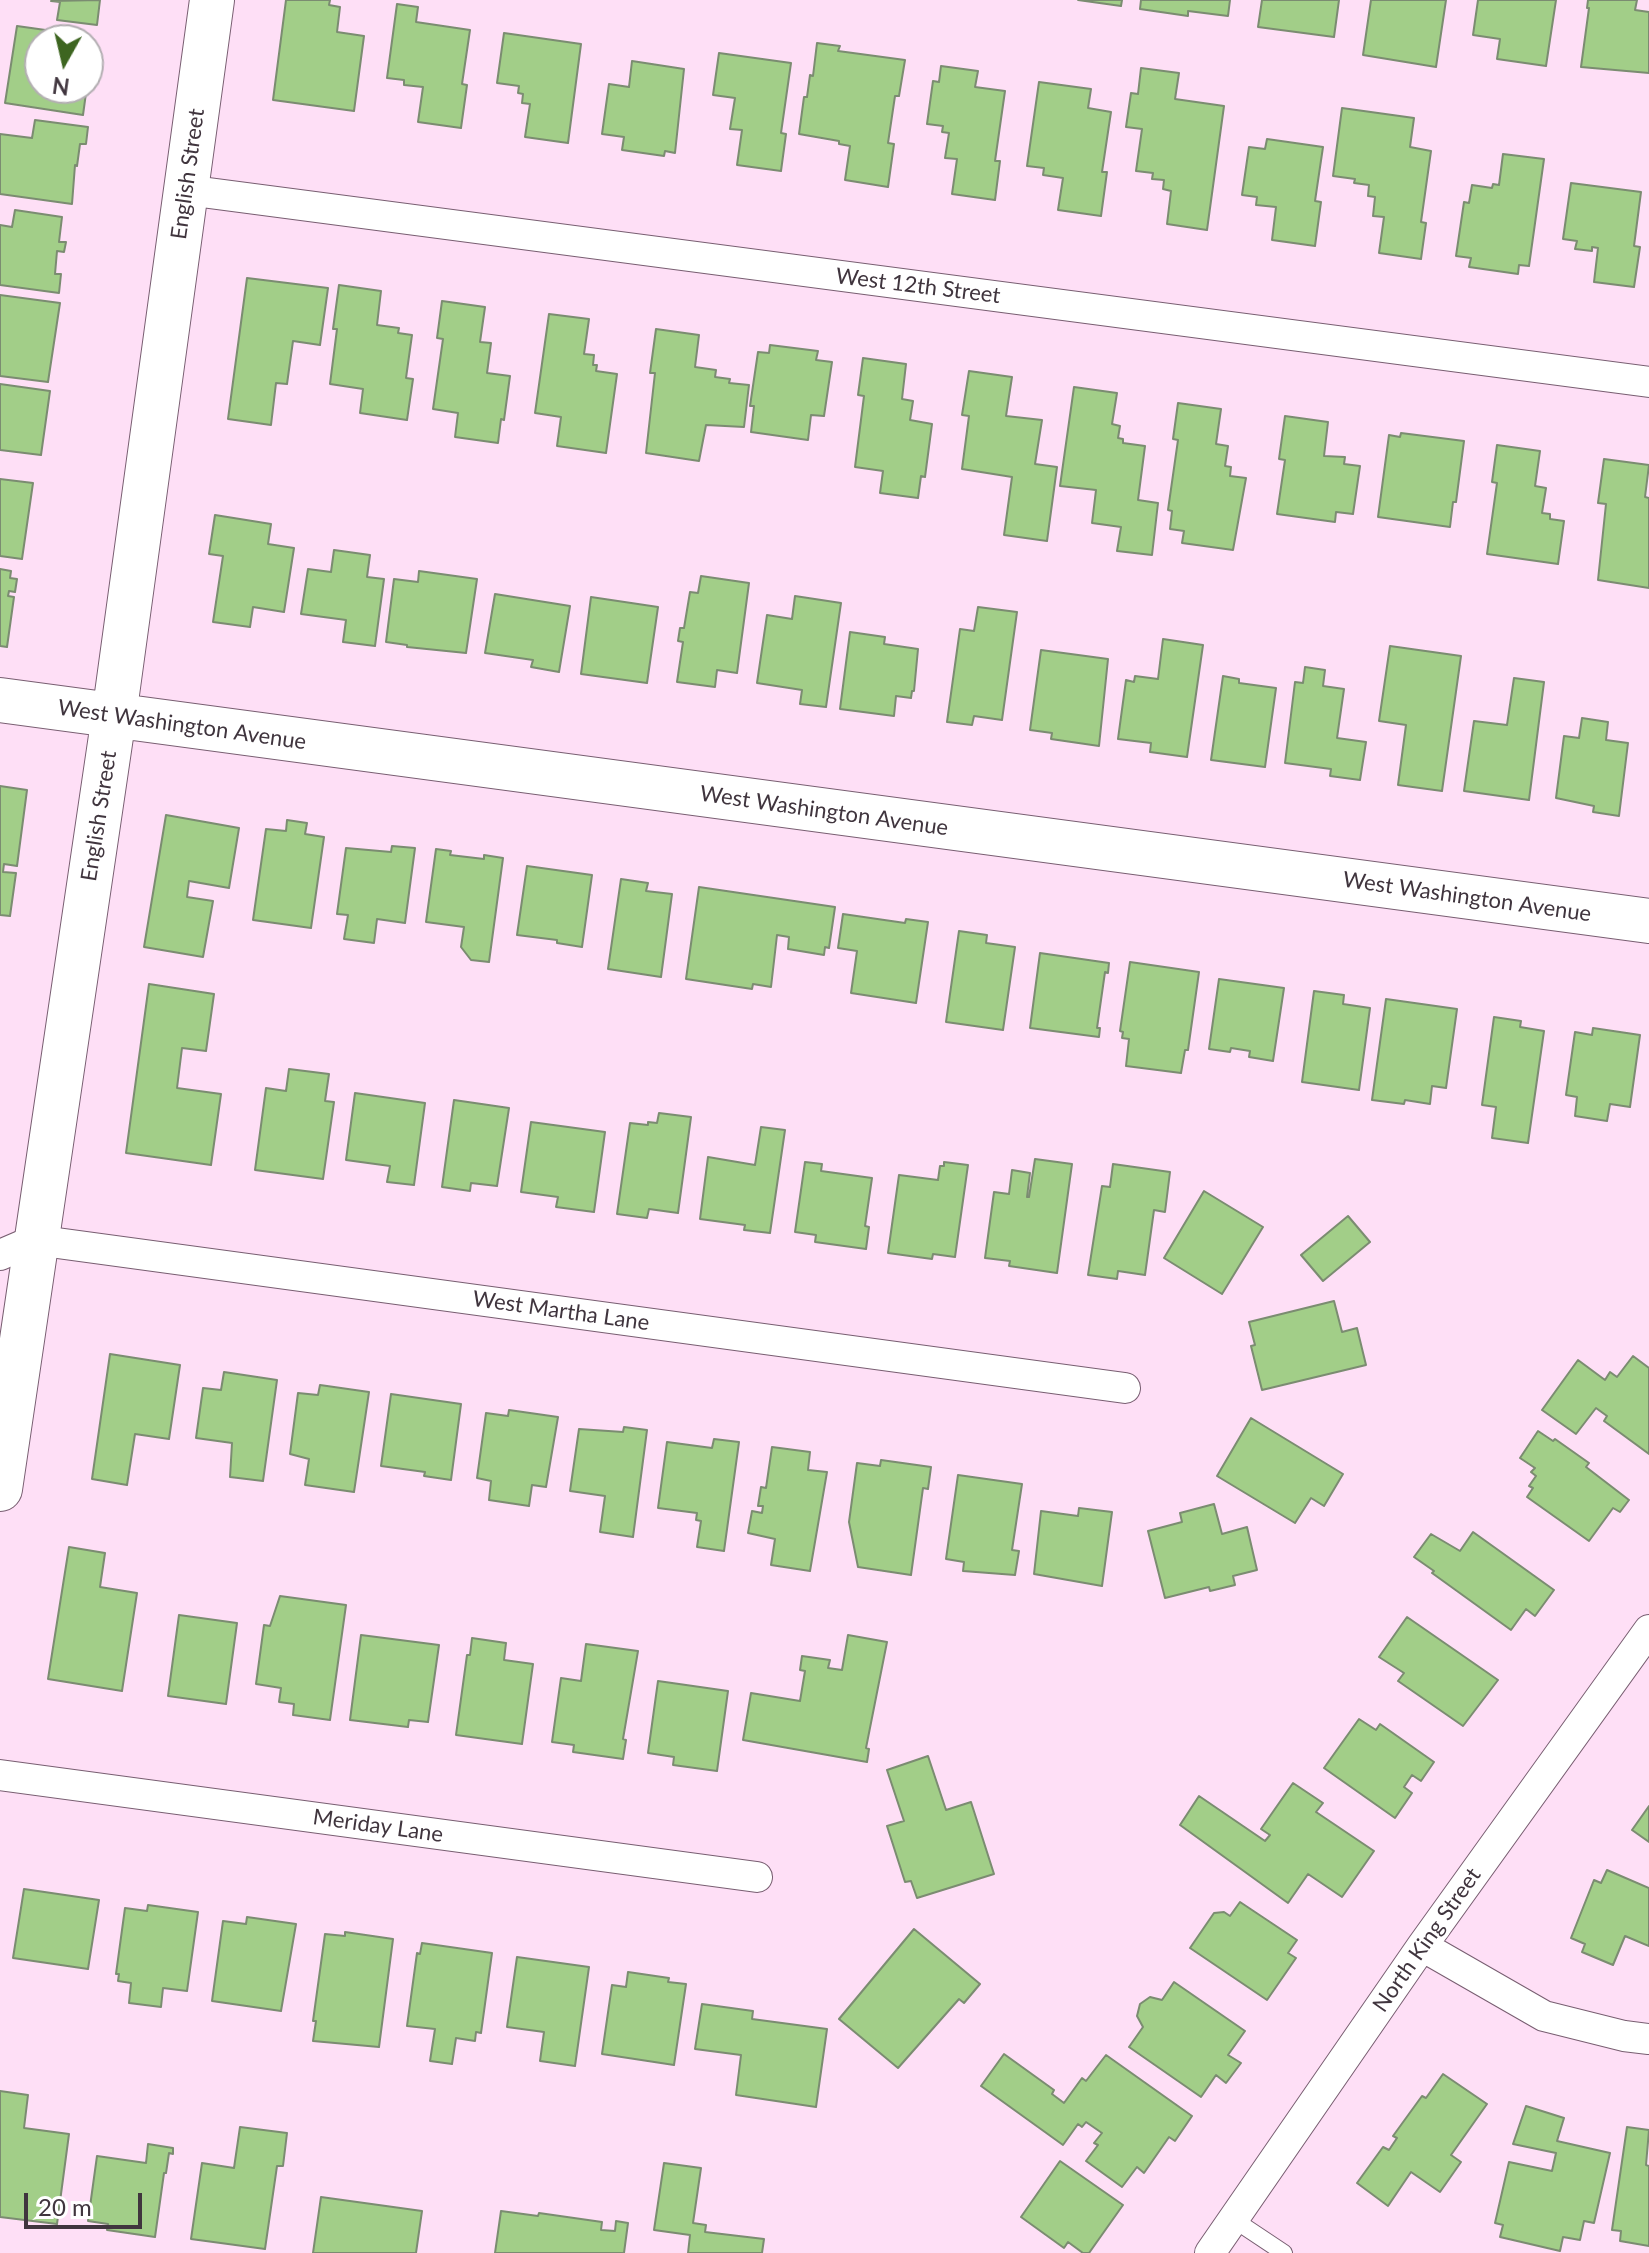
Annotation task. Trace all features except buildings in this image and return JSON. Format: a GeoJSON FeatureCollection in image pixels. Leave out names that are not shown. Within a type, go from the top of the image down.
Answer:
{"type":"FeatureCollection","features":[{"type":"Feature","properties":{"kind":"street","name":"English Street"},"geometry":{"type":"LineString","coordinates":[[0,1489],[17,1247],[114,716],[212,0]]}},
{"type":"Feature","properties":{"kind":"street","name":"West 12th Street"},"geometry":{"type":"LineString","coordinates":[[186,190],[1649,382]]}},
{"type":"Feature","properties":{"kind":"street","name":"West Washington Avenue"},"geometry":{"type":"LineString","coordinates":[[0,700],[1649,921]]}},
{"type":"Feature","properties":{"kind":"street","name":"West Martha Lane"},"geometry":{"type":"LineString","coordinates":[[17,1247],[1125,1388]]}},
{"type":"Feature","properties":{"kind":"street","name":"North King Street"},"geometry":{"type":"LineString","coordinates":[[1210,2253],[1422,1946],[1649,1630]]}},
{"type":"Feature","properties":{"kind":"street","name":"Meriday Lane"},"geometry":{"type":"LineString","coordinates":[[0,1775],[757,1877]]}},
{"type":"Feature","properties":{"kind":"street"},"geometry":{"type":"LineString","coordinates":[[1422,1946],[1544,2016],[1624,2036],[1649,2039]]}},
{"type":"Feature","properties":{"kind":"lane"},"geometry":{"type":"LineString","coordinates":[[1233,2219],[1284,2253]]}}]}
